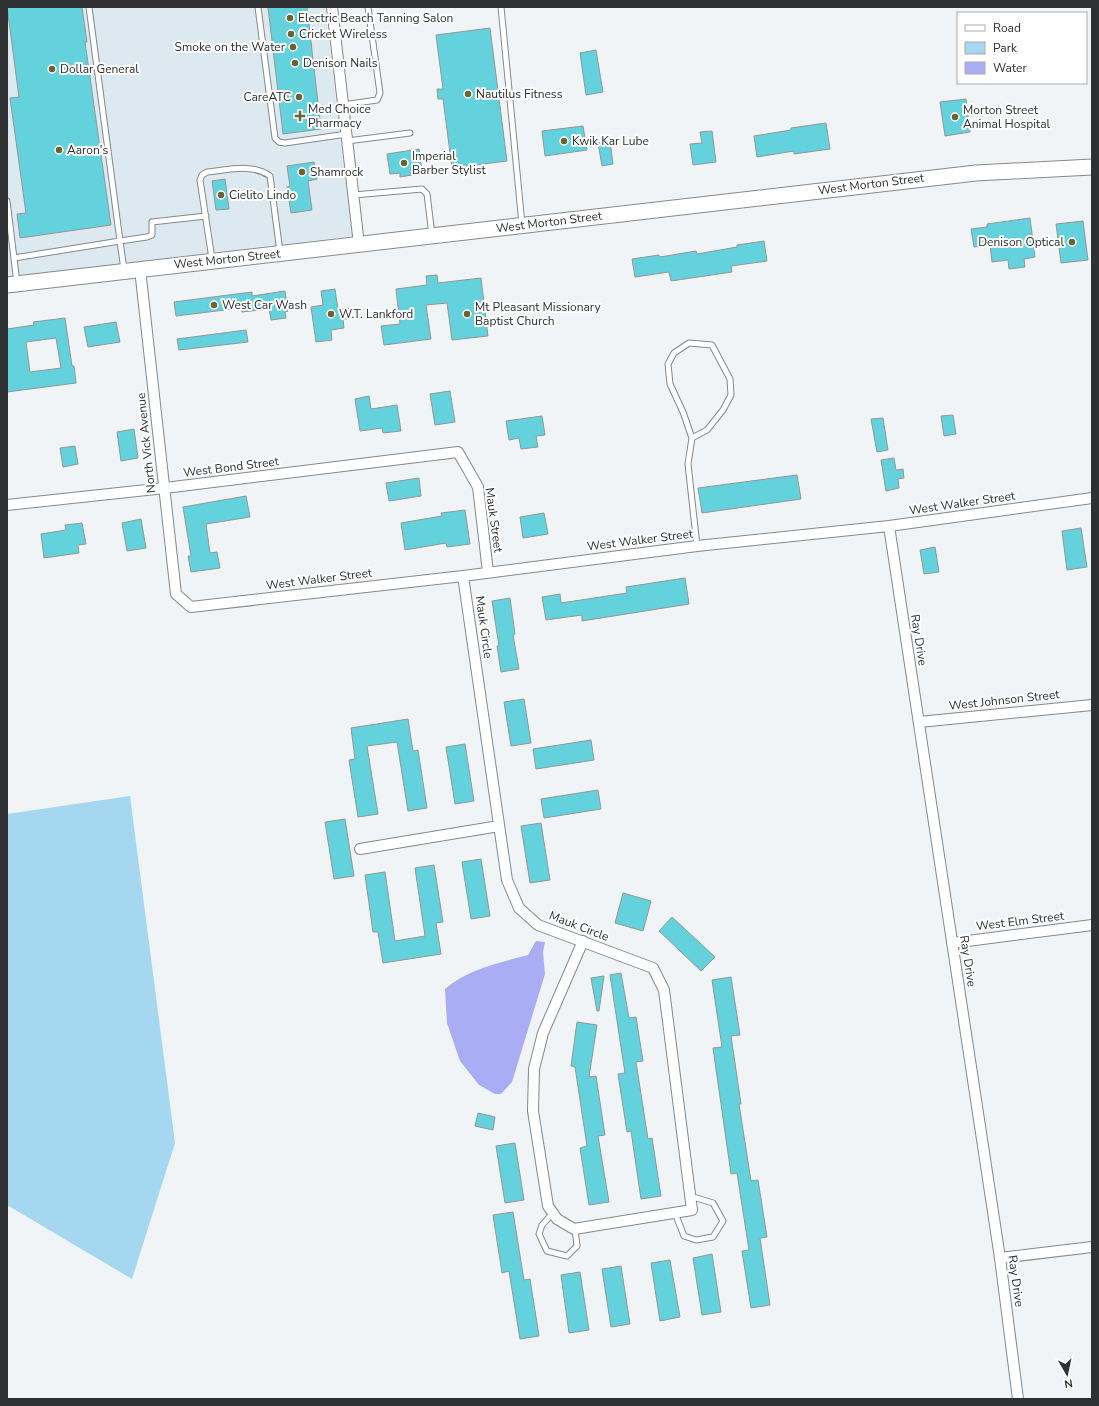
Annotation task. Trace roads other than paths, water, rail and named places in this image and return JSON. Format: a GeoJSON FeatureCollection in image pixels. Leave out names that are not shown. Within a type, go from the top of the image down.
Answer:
{"type":"FeatureCollection","features":[{"type":"Feature","properties":{"kind":"main road","name":"West Morton Street"},"geometry":{"type":"LineString","coordinates":[[12,284],[976,172],[1092,167]]}},
{"type":"Feature","properties":{"kind":"street"},"geometry":{"type":"LineString","coordinates":[[332,7],[359,244]]}},
{"type":"Feature","properties":{"kind":"street","name":"North Vick Avenue"},"geometry":{"type":"LineString","coordinates":[[140,269],[176,594],[191,608]]}},
{"type":"Feature","properties":{"kind":"street","name":"West Bond Street"},"geometry":{"type":"LineString","coordinates":[[7,505],[164,488],[458,452]]}},
{"type":"Feature","properties":{"kind":"street","name":"Mauk Street"},"geometry":{"type":"LineString","coordinates":[[458,452],[478,487],[488,572]]}},
{"type":"Feature","properties":{"kind":"street","name":"West Walker Street"},"geometry":{"type":"LineString","coordinates":[[191,608],[463,576],[697,546],[889,526],[1092,498]]}},
{"type":"Feature","properties":{"kind":"street","name":"Ray Drive"},"geometry":{"type":"LineString","coordinates":[[889,526],[1000,1258],[1018,1399]]}},
{"type":"Feature","properties":{"kind":"street","name":"Mauk Circle"},"geometry":{"type":"LineString","coordinates":[[463,576],[507,880],[519,908],[538,925],[653,968],[664,990],[692,1210],[675,1213]]}},
{"type":"Feature","properties":{"kind":"street","name":"West Johnson Street"},"geometry":{"type":"LineString","coordinates":[[919,722],[1092,705]]}},
{"type":"Feature","properties":{"kind":"street"},"geometry":{"type":"LineString","coordinates":[[360,850],[499,826]]}},
{"type":"Feature","properties":{"kind":"street","name":"West Elm Street"},"geometry":{"type":"LineString","coordinates":[[952,943],[1092,925]]}},
{"type":"Feature","properties":{"kind":"street"},"geometry":{"type":"LineString","coordinates":[[583,941],[543,1033],[534,1069],[533,1111],[548,1206],[558,1219],[574,1229],[675,1213]]}},
{"type":"Feature","properties":{"kind":"street"},"geometry":{"type":"LineString","coordinates":[[1000,1258],[1092,1247]]}},
{"type":"Feature","properties":{"kind":"lane"},"geometry":{"type":"LineString","coordinates":[[89,7],[124,271]]}},
{"type":"Feature","properties":{"kind":"lane"},"geometry":{"type":"LineString","coordinates":[[258,7],[275,138],[279,142],[410,133]]}},
{"type":"Feature","properties":{"kind":"lane"},"geometry":{"type":"LineString","coordinates":[[343,105],[377,100],[380,93],[368,7]]}},
{"type":"Feature","properties":{"kind":"lane"},"geometry":{"type":"LineString","coordinates":[[500,7],[522,225]]}},
{"type":"Feature","properties":{"kind":"lane"},"geometry":{"type":"LineString","coordinates":[[212,261],[200,180],[202,175],[207,172],[247,168],[264,172],[270,176],[280,253]]}},
{"type":"Feature","properties":{"kind":"lane"},"geometry":{"type":"LineString","coordinates":[[354,195],[422,189],[427,194],[432,236]]}},
{"type":"Feature","properties":{"kind":"lane"},"geometry":{"type":"LineString","coordinates":[[7,201],[14,258],[12,284]]}},
{"type":"Feature","properties":{"kind":"lane"},"geometry":{"type":"LineString","coordinates":[[14,258],[147,237],[152,235],[152,222],[206,216]]}},
{"type":"Feature","properties":{"kind":"lane"},"geometry":{"type":"LineString","coordinates":[[692,438],[707,430],[723,410],[731,395],[730,379],[712,345],[689,343],[674,353],[668,364],[670,384],[683,412],[692,438],[688,464],[697,546]]}},
{"type":"Feature","properties":{"kind":"lane"},"geometry":{"type":"LineString","coordinates":[[675,1213],[684,1236],[696,1240],[713,1238],[723,1221],[713,1203],[690,1196]]}},
{"type":"Feature","properties":{"kind":"lane"},"geometry":{"type":"LineString","coordinates":[[553,1213],[542,1225],[539,1234],[547,1251],[568,1256],[577,1246],[575,1229]]}},
{"type":"Feature","properties":{"kind":"water"},"geometry":{"type":"Polygon","coordinates":[[[536,941],[545,942],[543,952],[545,974],[512,1082],[501,1094],[495,1094],[479,1085],[460,1061],[447,1023],[445,989],[453,982],[473,972],[528,955],[536,941]]]}},
{"type":"Feature","properties":{"kind":"place","name":"Electric Beach Tanning Salon"},"geometry":{"type":"Point","coordinates":[290,18]}},
{"type":"Feature","properties":{"kind":"place","name":"Cricket Wireless"},"geometry":{"type":"Point","coordinates":[291,34]}},
{"type":"Feature","properties":{"kind":"place","name":"Smoke on the Water"},"geometry":{"type":"Point","coordinates":[293,47]}},
{"type":"Feature","properties":{"kind":"place","name":"Denison Nails"},"geometry":{"type":"Point","coordinates":[295,63]}},
{"type":"Feature","properties":{"kind":"place","name":"Dollar General"},"geometry":{"type":"Point","coordinates":[52,69]}},
{"type":"Feature","properties":{"kind":"place","name":"Nautilus Fitness"},"geometry":{"type":"Point","coordinates":[468,94]}},
{"type":"Feature","properties":{"kind":"place","name":"CareATC"},"geometry":{"type":"Point","coordinates":[299,97]}},
{"type":"Feature","properties":{"kind":"place","name":"Med Choice Pharmacy"},"geometry":{"type":"Point","coordinates":[300,116]}},
{"type":"Feature","properties":{"kind":"place","name":"Morton Street Animal Hospital"},"geometry":{"type":"Point","coordinates":[955,117]}},
{"type":"Feature","properties":{"kind":"place","name":"Kwik Kar Lube"},"geometry":{"type":"Point","coordinates":[564,141]}},
{"type":"Feature","properties":{"kind":"place","name":"Aaron's"},"geometry":{"type":"Point","coordinates":[59,150]}},
{"type":"Feature","properties":{"kind":"place","name":"Imperial Barber Stylist"},"geometry":{"type":"Point","coordinates":[404,163]}},
{"type":"Feature","properties":{"kind":"place","name":"Shamrock"},"geometry":{"type":"Point","coordinates":[302,172]}},
{"type":"Feature","properties":{"kind":"place","name":"Cielito Lindo"},"geometry":{"type":"Point","coordinates":[221,195]}},
{"type":"Feature","properties":{"kind":"place","name":"Denison Optical"},"geometry":{"type":"Point","coordinates":[1072,242]}},
{"type":"Feature","properties":{"kind":"place","name":"West Car Wash"},"geometry":{"type":"Point","coordinates":[214,305]}},
{"type":"Feature","properties":{"kind":"place","name":"W.T. Lankford"},"geometry":{"type":"Point","coordinates":[331,314]}},
{"type":"Feature","properties":{"kind":"place","name":"Mt Pleasant Missionary Baptist Church"},"geometry":{"type":"Point","coordinates":[467,314]}}]}
